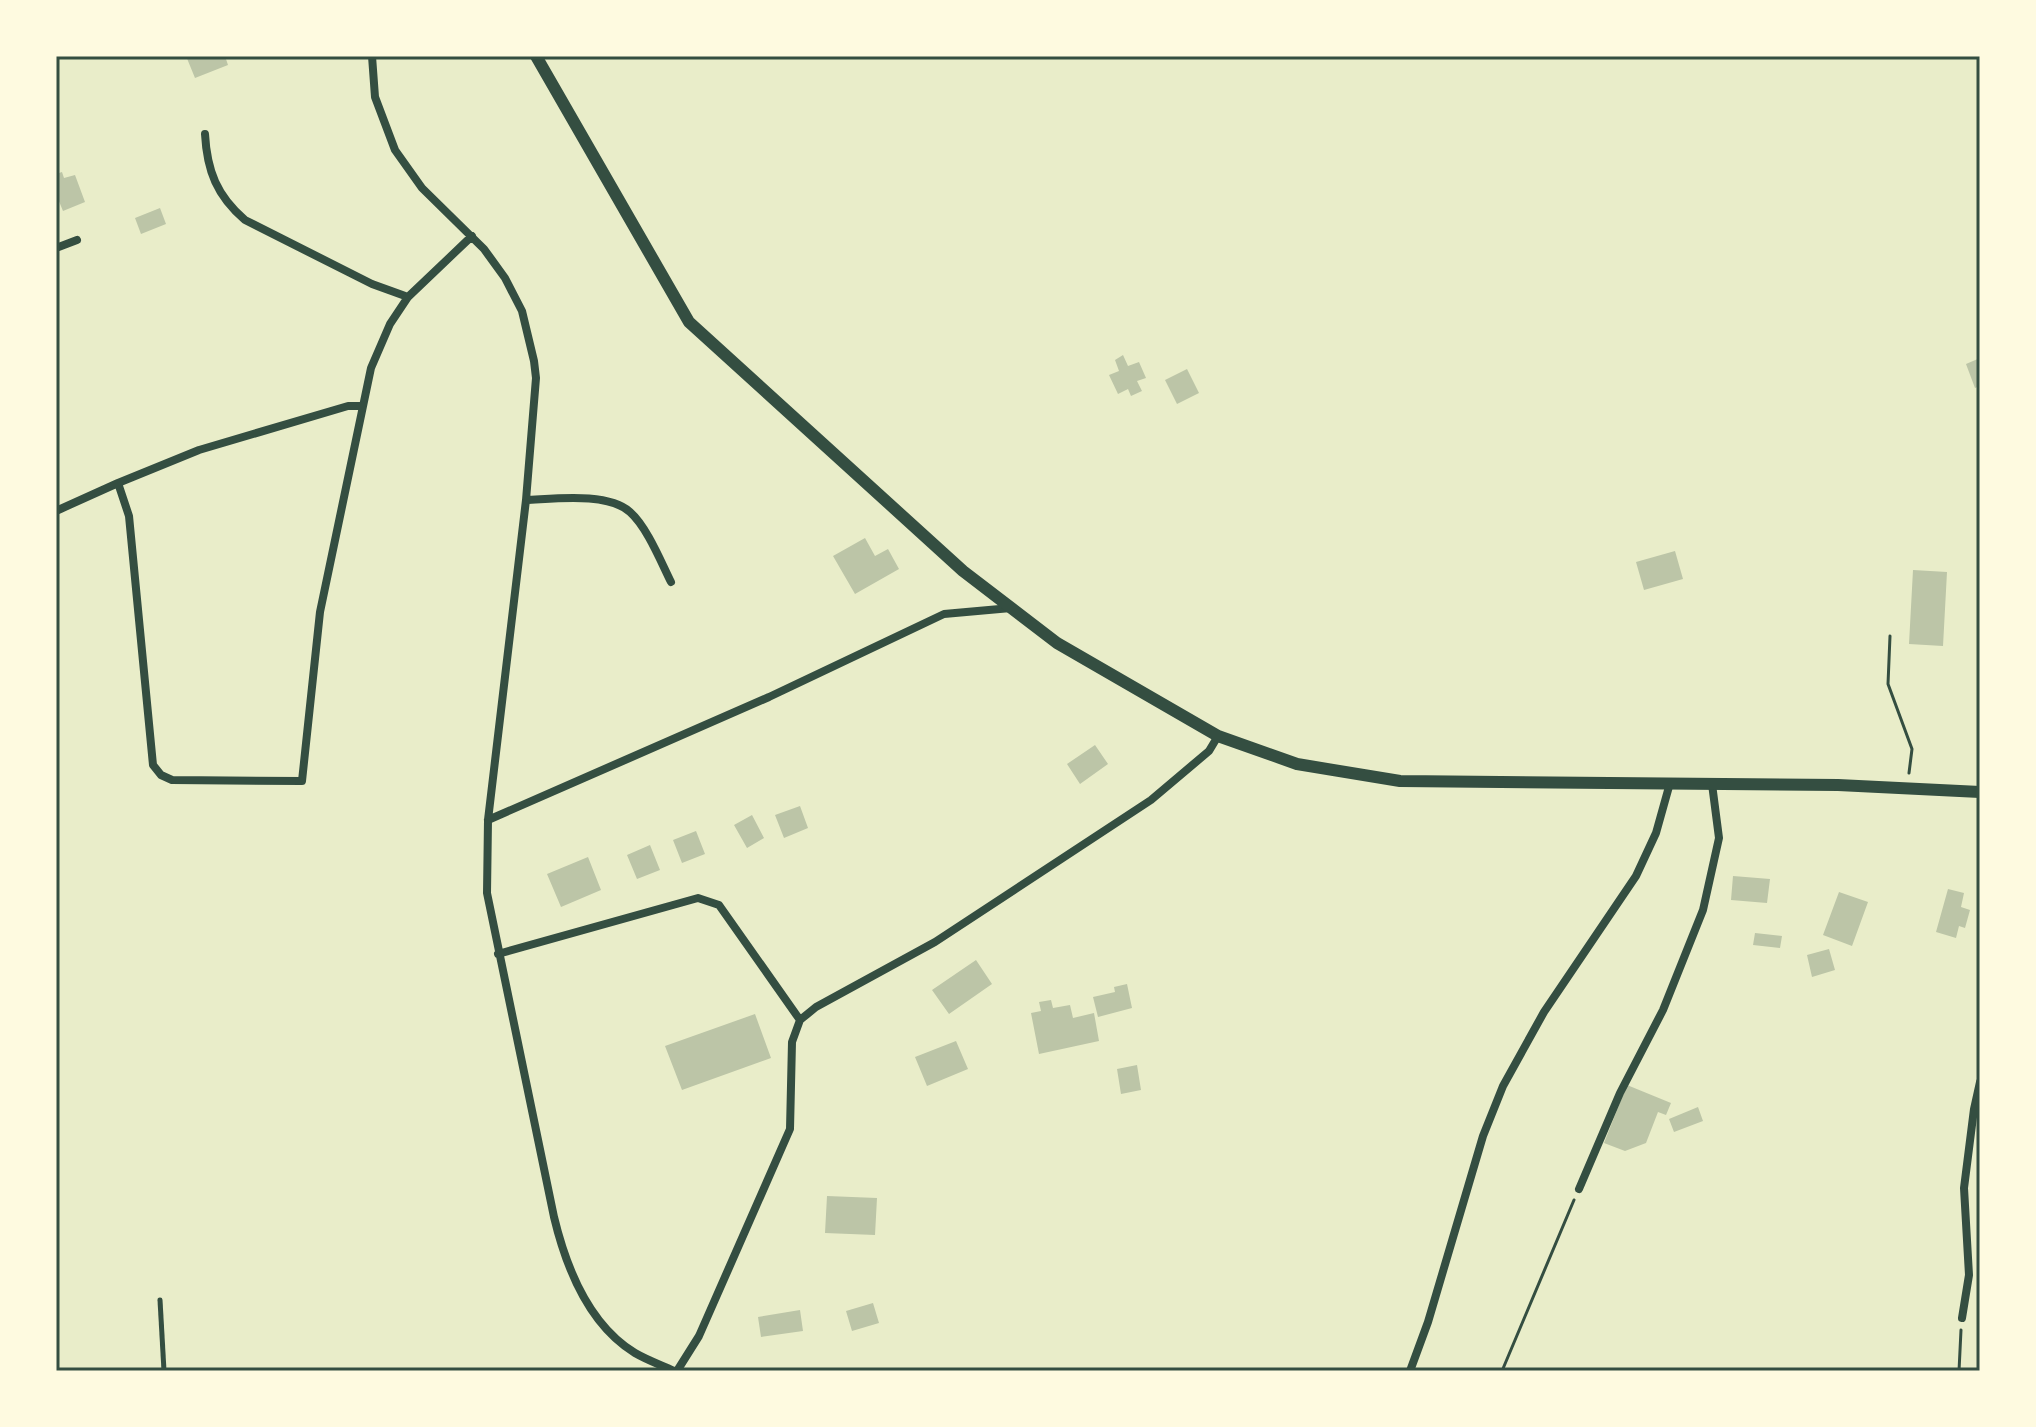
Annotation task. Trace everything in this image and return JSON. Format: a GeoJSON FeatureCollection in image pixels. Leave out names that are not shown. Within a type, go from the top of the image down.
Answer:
{"type":"FeatureCollection","features":[{"type":"Feature","properties":{"kind":"street"},"geometry":{"type":"LineString","coordinates":[[372,56],[375,97],[395,150],[422,188],[472,236],[505,278],[522,311],[532,344],[536,378],[526,500],[488,820],[487,893],[556,1227],[572,1273],[595,1313],[611,1333],[634,1352],[676,1371],[699,1336],[790,1129],[792,1042],[800,1020],[816,1007],[935,942],[1151,800],[1209,751],[1218,736]]}},
{"type":"Feature","properties":{"kind":"street"},"geometry":{"type":"LineString","coordinates":[[536,56],[689,322],[963,571],[1057,643],[1218,736],[1297,764],[1400,781],[1838,785],[1980,792]]}},
{"type":"Feature","properties":{"kind":"street"},"geometry":{"type":"LineString","coordinates":[[205,134],[207,158],[216,189],[245,220],[372,284],[408,297]]}},
{"type":"Feature","properties":{"kind":"street"},"geometry":{"type":"LineString","coordinates":[[118,483],[129,516],[153,765],[161,775],[172,780],[302,781],[320,612],[371,368],[383,339],[408,297],[472,236]]}},
{"type":"Feature","properties":{"kind":"street"},"geometry":{"type":"LineString","coordinates":[[56,248],[77,240]]}},
{"type":"Feature","properties":{"kind":"street"},"geometry":{"type":"LineString","coordinates":[[56,511],[199,450],[348,406],[362,406]]}},
{"type":"Feature","properties":{"kind":"street"},"geometry":{"type":"LineString","coordinates":[[526,500],[582,499],[621,505],[636,518],[671,582]]}},
{"type":"Feature","properties":{"kind":"street"},"geometry":{"type":"LineString","coordinates":[[488,820],[769,697],[944,614],[1012,608]]}},
{"type":"Feature","properties":{"kind":"street"},"geometry":{"type":"LineString","coordinates":[[1410,1371],[1428,1322],[1483,1136],[1503,1086],[1529,1036],[1636,876],[1656,833],[1670,783]]}},
{"type":"Feature","properties":{"kind":"street"},"geometry":{"type":"LineString","coordinates":[[1579,1189],[1620,1093],[1663,1010],[1703,910],[1719,838],[1712,784]]}},
{"type":"Feature","properties":{"kind":"street"},"geometry":{"type":"LineString","coordinates":[[498,954],[698,898],[719,905],[726,913],[800,1020]]}},
{"type":"Feature","properties":{"kind":"street"},"geometry":{"type":"LineString","coordinates":[[1962,1318],[1969,1275],[1964,1188],[1980,1082]]}},
{"type":"Feature","properties":{"kind":"lane"},"geometry":{"type":"LineString","coordinates":[[160,1300],[164,1371]]}},
{"type":"Feature","properties":{"kind":"path"},"geometry":{"type":"LineString","coordinates":[[1890,636],[1888,684],[1912,749],[1907,789]]}},
{"type":"Feature","properties":{"kind":"path"},"geometry":{"type":"LineString","coordinates":[[1502,1371],[1579,1189]]}},
{"type":"Feature","properties":{"kind":"path"},"geometry":{"type":"LineString","coordinates":[[1959,1371],[1962,1318]]}},
{"type":"Feature","properties":{"kind":"building"},"geometry":{"type":"Polygon","coordinates":[[[186,56],[225,56],[228,65],[195,78],[186,56]]]}},
{"type":"Feature","properties":{"kind":"building"},"geometry":{"type":"Polygon","coordinates":[[[62,172],[64,178],[75,175],[85,202],[63,211],[56,194],[56,174],[62,172]]]}},
{"type":"Feature","properties":{"kind":"building"},"geometry":{"type":"Polygon","coordinates":[[[160,208],[166,224],[141,234],[135,218],[160,208]]]}},
{"type":"Feature","properties":{"kind":"building"},"geometry":{"type":"Polygon","coordinates":[[[1123,355],[1128,366],[1139,362],[1146,378],[1137,381],[1142,391],[1131,396],[1128,389],[1118,394],[1109,375],[1119,371],[1115,360],[1123,355]]]}},
{"type":"Feature","properties":{"kind":"building"},"geometry":{"type":"Polygon","coordinates":[[[1980,358],[1980,386],[1975,388],[1966,364],[1980,358]]]}},
{"type":"Feature","properties":{"kind":"building"},"geometry":{"type":"Polygon","coordinates":[[[1187,369],[1199,393],[1177,404],[1165,380],[1187,369]]]}},
{"type":"Feature","properties":{"kind":"building"},"geometry":{"type":"Polygon","coordinates":[[[865,538],[875,556],[888,549],[899,569],[855,594],[833,556],[865,538]]]}},
{"type":"Feature","properties":{"kind":"building"},"geometry":{"type":"Polygon","coordinates":[[[1675,551],[1683,579],[1644,590],[1636,562],[1675,551]]]}},
{"type":"Feature","properties":{"kind":"building"},"geometry":{"type":"Polygon","coordinates":[[[1913,570],[1947,572],[1943,646],[1909,644],[1913,570]]]}},
{"type":"Feature","properties":{"kind":"building"},"geometry":{"type":"Polygon","coordinates":[[[1095,745],[1108,764],[1080,784],[1067,764],[1095,745]]]}},
{"type":"Feature","properties":{"kind":"building"},"geometry":{"type":"Polygon","coordinates":[[[800,806],[808,828],[784,838],[775,815],[800,806]]]}},
{"type":"Feature","properties":{"kind":"building"},"geometry":{"type":"Polygon","coordinates":[[[752,815],[764,838],[747,848],[734,825],[752,815]]]}},
{"type":"Feature","properties":{"kind":"building"},"geometry":{"type":"Polygon","coordinates":[[[696,831],[705,854],[682,863],[673,840],[696,831]]]}},
{"type":"Feature","properties":{"kind":"building"},"geometry":{"type":"Polygon","coordinates":[[[650,845],[660,870],[637,879],[627,855],[650,845]]]}},
{"type":"Feature","properties":{"kind":"building"},"geometry":{"type":"Polygon","coordinates":[[[588,857],[601,890],[561,907],[547,874],[588,857]]]}},
{"type":"Feature","properties":{"kind":"building"},"geometry":{"type":"Polygon","coordinates":[[[1733,876],[1770,879],[1767,903],[1731,900],[1733,876]]]}},
{"type":"Feature","properties":{"kind":"building"},"geometry":{"type":"Polygon","coordinates":[[[1948,889],[1964,893],[1961,907],[1970,910],[1965,928],[1959,926],[1956,938],[1936,932],[1948,889]]]}},
{"type":"Feature","properties":{"kind":"building"},"geometry":{"type":"Polygon","coordinates":[[[1839,892],[1868,902],[1852,946],[1823,935],[1839,892]]]}},
{"type":"Feature","properties":{"kind":"building"},"geometry":{"type":"Polygon","coordinates":[[[1755,933],[1782,936],[1780,948],[1753,945],[1755,933]]]}},
{"type":"Feature","properties":{"kind":"building"},"geometry":{"type":"Polygon","coordinates":[[[1829,949],[1835,970],[1812,977],[1807,955],[1829,949]]]}},
{"type":"Feature","properties":{"kind":"building"},"geometry":{"type":"Polygon","coordinates":[[[976,960],[992,984],[949,1014],[932,990],[976,960]]]}},
{"type":"Feature","properties":{"kind":"building"},"geometry":{"type":"Polygon","coordinates":[[[1127,984],[1132,1008],[1098,1017],[1093,997],[1115,992],[1114,987],[1127,984]]]}},
{"type":"Feature","properties":{"kind":"building"},"geometry":{"type":"Polygon","coordinates":[[[1051,1000],[1053,1008],[1070,1005],[1073,1018],[1094,1013],[1099,1041],[1039,1054],[1031,1013],[1041,1011],[1039,1002],[1051,1000]]]}},
{"type":"Feature","properties":{"kind":"building"},"geometry":{"type":"Polygon","coordinates":[[[755,1014],[771,1058],[682,1090],[665,1046],[755,1014]]]}},
{"type":"Feature","properties":{"kind":"building"},"geometry":{"type":"Polygon","coordinates":[[[956,1041],[968,1069],[927,1086],[915,1057],[956,1041]]]}},
{"type":"Feature","properties":{"kind":"building"},"geometry":{"type":"Polygon","coordinates":[[[1137,1065],[1141,1090],[1121,1094],[1117,1069],[1137,1065]]]}},
{"type":"Feature","properties":{"kind":"building"},"geometry":{"type":"Polygon","coordinates":[[[1627,1085],[1671,1103],[1666,1115],[1658,1112],[1646,1143],[1625,1151],[1604,1143],[1627,1085]]]}},
{"type":"Feature","properties":{"kind":"building"},"geometry":{"type":"Polygon","coordinates":[[[1698,1107],[1703,1121],[1674,1132],[1669,1119],[1698,1107]]]}},
{"type":"Feature","properties":{"kind":"building"},"geometry":{"type":"Polygon","coordinates":[[[827,1196],[877,1198],[875,1235],[825,1233],[827,1196]]]}},
{"type":"Feature","properties":{"kind":"building"},"geometry":{"type":"Polygon","coordinates":[[[873,1303],[879,1323],[852,1331],[846,1311],[873,1303]]]}},
{"type":"Feature","properties":{"kind":"building"},"geometry":{"type":"Polygon","coordinates":[[[800,1310],[803,1331],[761,1337],[758,1317],[800,1310]]]}}]}
